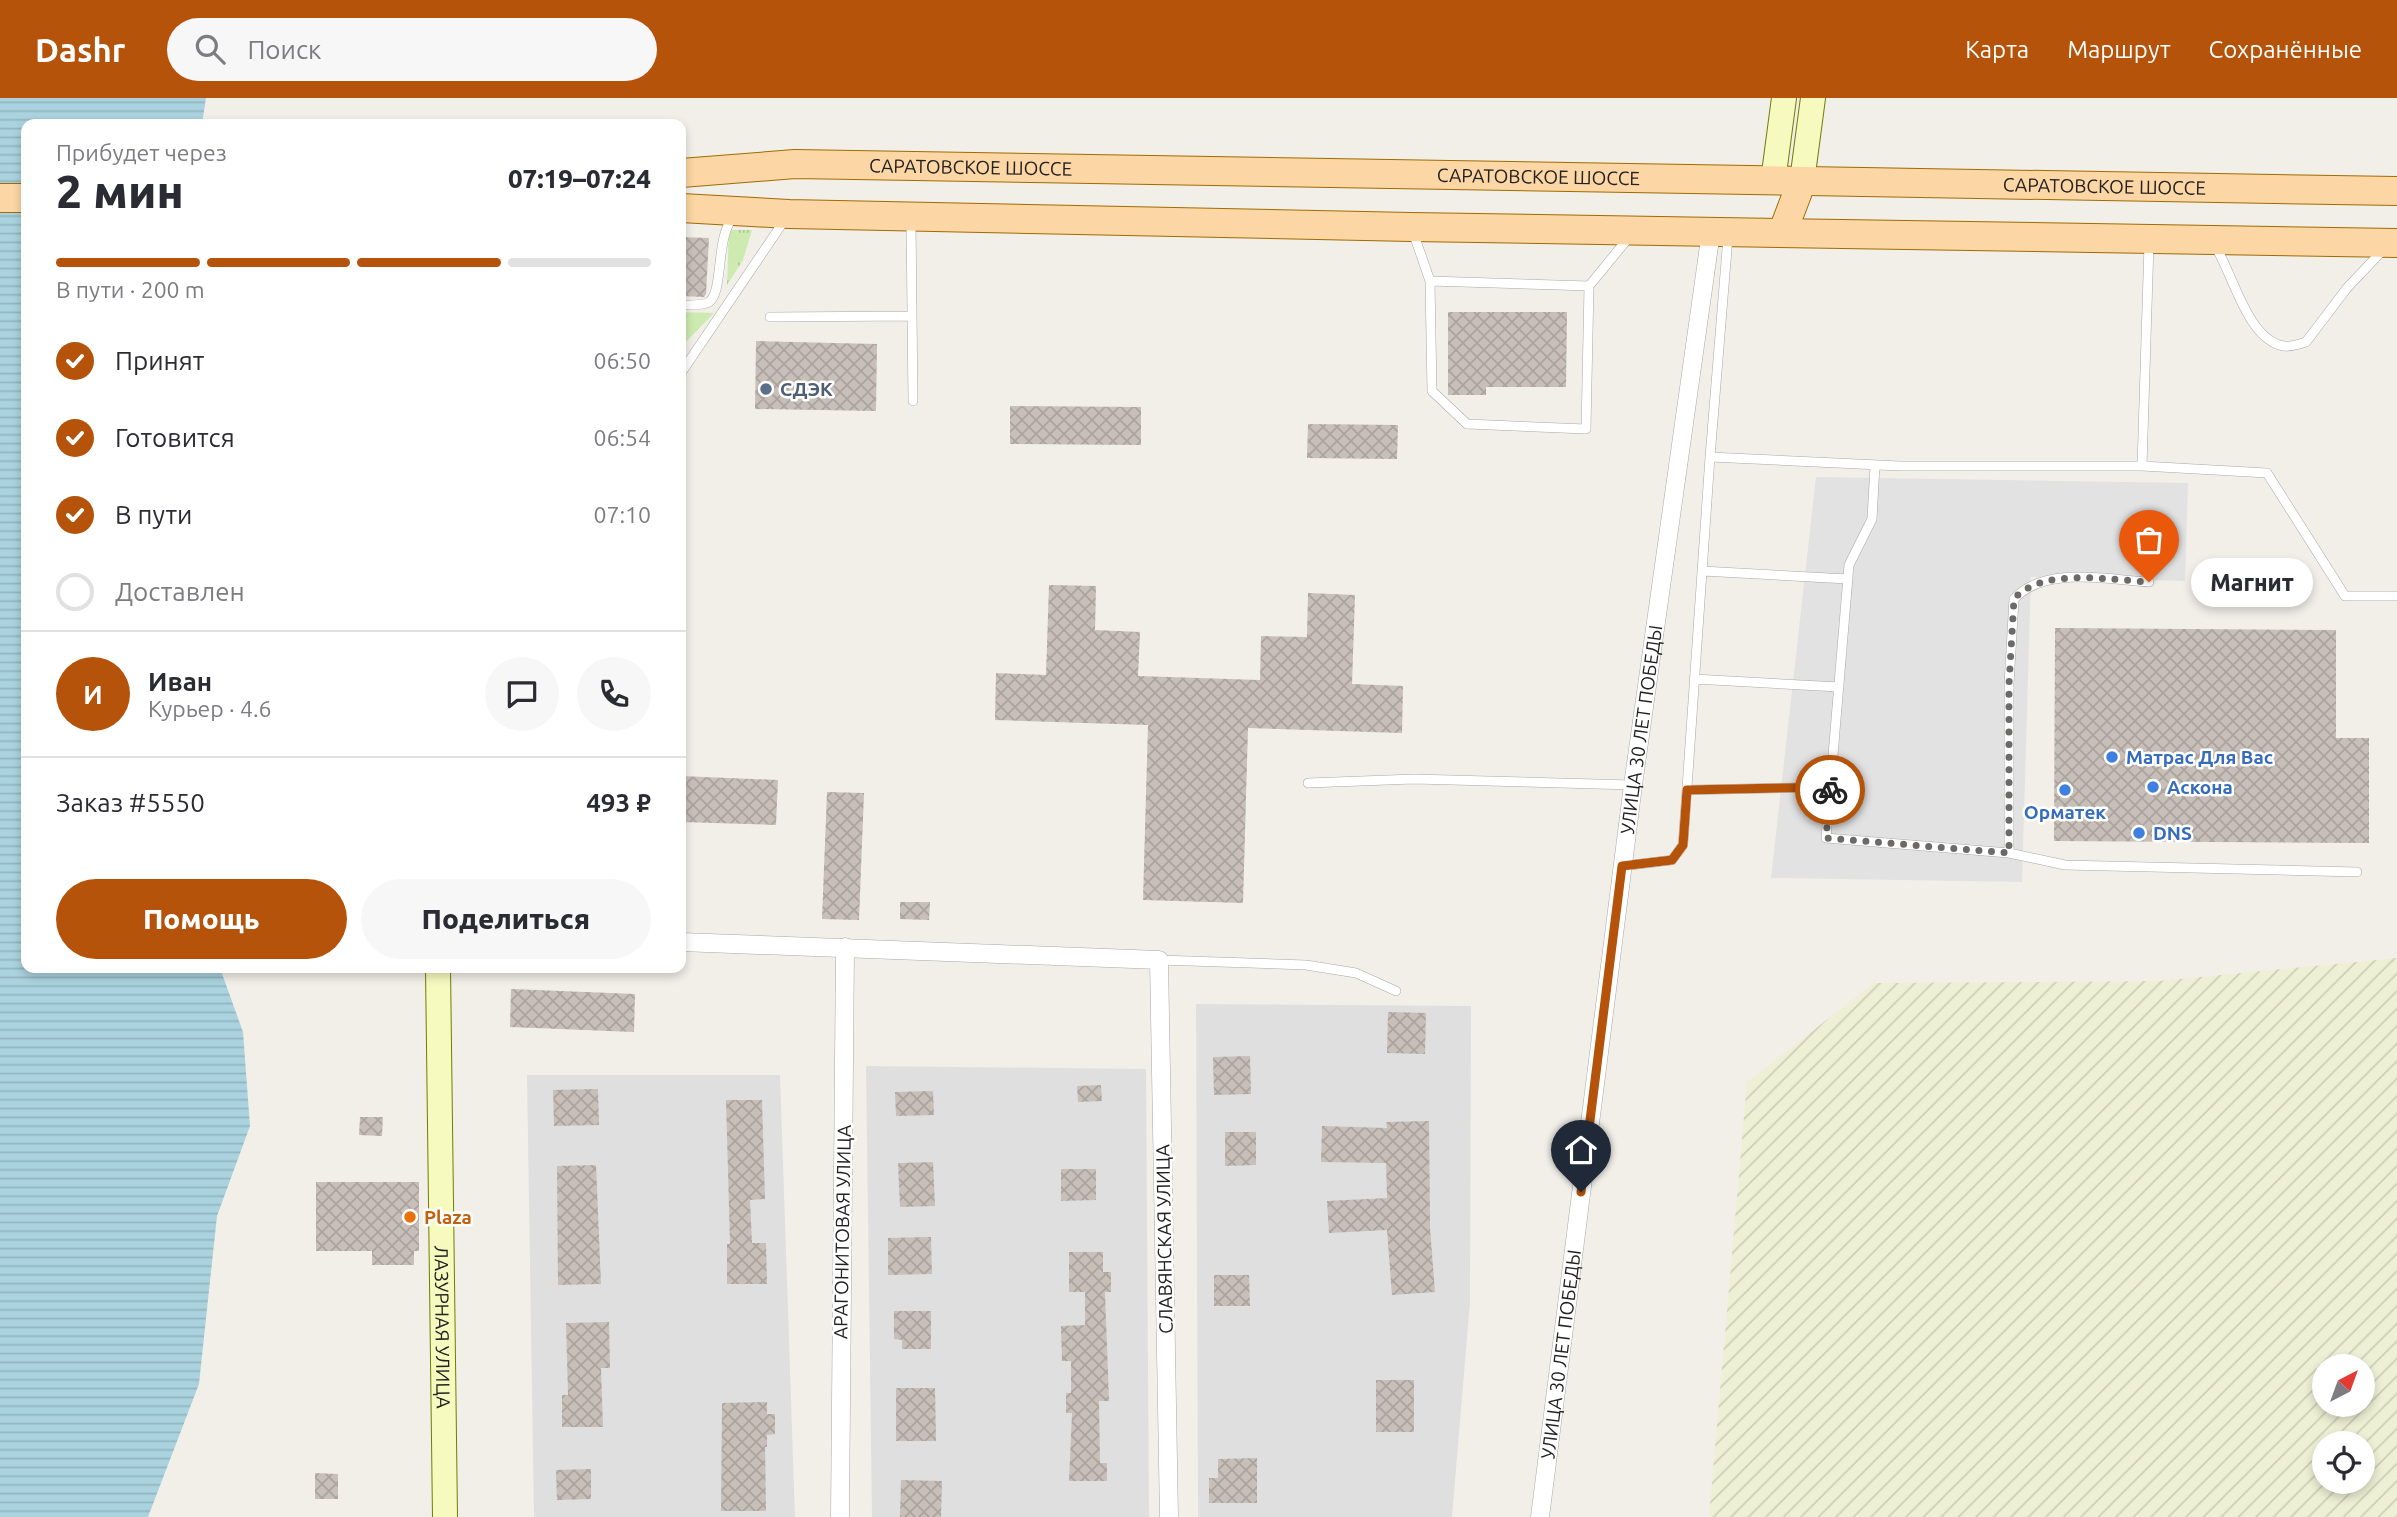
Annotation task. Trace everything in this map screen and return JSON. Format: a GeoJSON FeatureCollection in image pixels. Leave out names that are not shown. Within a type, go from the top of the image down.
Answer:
{"type":"FeatureCollection","features":[{"type":"Feature","properties":{"kind":"main road","name":"САРАТОВСКОЕ ШОССЕ"},"geometry":{"type":"LineString","coordinates":[[686,173],[796,164],[2397,191]]}},
{"type":"Feature","properties":{"kind":"main road"},"geometry":{"type":"LineString","coordinates":[[1773,181],[1783,231]]}},
{"type":"Feature","properties":{"kind":"main road"},"geometry":{"type":"LineString","coordinates":[[1783,231],[1802,181]]}},
{"type":"Feature","properties":{"kind":"main road"},"geometry":{"type":"LineString","coordinates":[[0,198],[21,198]]}},
{"type":"Feature","properties":{"kind":"main road"},"geometry":{"type":"LineString","coordinates":[[686,208],[789,214],[1411,227],[2394,243]]}},
{"type":"Feature","properties":{"kind":"street"},"geometry":{"type":"LineString","coordinates":[[1773,181],[1784,98]]}},
{"type":"Feature","properties":{"kind":"street"},"geometry":{"type":"LineString","coordinates":[[1802,181],[1814,98]]}},
{"type":"Feature","properties":{"kind":"street","name":"УЛИЦА 30 ЛЕТ ПОБЕДЫ"},"geometry":{"type":"LineString","coordinates":[[1540,1517],[1633,785],[1720,232]]}},
{"type":"Feature","properties":{"kind":"street"},"geometry":{"type":"LineString","coordinates":[[686,942],[1159,960]]}},
{"type":"Feature","properties":{"kind":"street","name":"АРАГОНИТОВАЯ УЛИЦА"},"geometry":{"type":"LineString","coordinates":[[839,1517],[845,947]]}},
{"type":"Feature","properties":{"kind":"street","name":"СЛАВЯНСКАЯ УЛИЦА"},"geometry":{"type":"LineString","coordinates":[[1159,960],[1169,1517]]}},
{"type":"Feature","properties":{"kind":"street","name":"ЛАЗУРНАЯ УЛИЦА"},"geometry":{"type":"LineString","coordinates":[[438,973],[445,1517]]}},
{"type":"Feature","properties":{"kind":"lane"},"geometry":{"type":"LineString","coordinates":[[686,304],[708,302],[715,295],[719,249],[726,228],[740,211]]}},
{"type":"Feature","properties":{"kind":"lane"},"geometry":{"type":"LineString","coordinates":[[686,366],[789,214]]}},
{"type":"Feature","properties":{"kind":"lane"},"geometry":{"type":"LineString","coordinates":[[911,216],[913,401]]}},
{"type":"Feature","properties":{"kind":"lane"},"geometry":{"type":"LineString","coordinates":[[1411,227],[1430,281],[1432,391],[1467,424],[1586,429],[1589,286],[1633,231]]}},
{"type":"Feature","properties":{"kind":"lane"},"geometry":{"type":"LineString","coordinates":[[1622,866],[1672,860],[1683,845],[1710,457],[1720,232]]}},
{"type":"Feature","properties":{"kind":"lane"},"geometry":{"type":"LineString","coordinates":[[2142,466],[2150,238]]}},
{"type":"Feature","properties":{"kind":"lane"},"geometry":{"type":"LineString","coordinates":[[2211,240],[2225,261],[2254,326],[2265,338],[2286,346],[2306,342],[2347,288],[2394,243]]}},
{"type":"Feature","properties":{"kind":"lane"},"geometry":{"type":"LineString","coordinates":[[1430,281],[1589,286]]}},
{"type":"Feature","properties":{"kind":"lane"},"geometry":{"type":"LineString","coordinates":[[770,317],[912,316]]}},
{"type":"Feature","properties":{"kind":"lane"},"geometry":{"type":"LineString","coordinates":[[1710,457],[1875,465],[2142,466],[2267,473],[2345,596],[2397,596]]}},
{"type":"Feature","properties":{"kind":"lane"},"geometry":{"type":"LineString","coordinates":[[1875,465],[1872,519],[1849,565],[1826,838],[2009,853],[2065,865],[2357,872]]}},
{"type":"Feature","properties":{"kind":"lane"},"geometry":{"type":"LineString","coordinates":[[1702,571],[1848,579]]}},
{"type":"Feature","properties":{"kind":"lane"},"geometry":{"type":"LineString","coordinates":[[2009,853],[2009,684],[2014,599],[2027,588],[2053,578],[2149,582]]}},
{"type":"Feature","properties":{"kind":"lane"},"geometry":{"type":"LineString","coordinates":[[1694,679],[1839,687]]}},
{"type":"Feature","properties":{"kind":"lane"},"geometry":{"type":"LineString","coordinates":[[1308,783],[1414,779],[1633,785]]}},
{"type":"Feature","properties":{"kind":"lane"},"geometry":{"type":"LineString","coordinates":[[1687,790],[1831,787]]}},
{"type":"Feature","properties":{"kind":"lane"},"geometry":{"type":"LineString","coordinates":[[1159,960],[1306,965],[1356,974],[1396,991]]}},
{"type":"Feature","properties":{"kind":"shaded area"},"geometry":{"type":"Polygon","coordinates":[[[1816,477],[2188,483],[2185,581],[2031,577],[2022,882],[1771,878],[1816,477]]]}},
{"type":"Feature","properties":{"kind":"shaded area"},"geometry":{"type":"Polygon","coordinates":[[[1196,1004],[1471,1006],[1470,1302],[1452,1517],[1198,1517],[1196,1004]]]}},
{"type":"Feature","properties":{"kind":"shaded area"},"geometry":{"type":"Polygon","coordinates":[[[866,1066],[1146,1069],[1149,1517],[872,1517],[866,1066]]]}},
{"type":"Feature","properties":{"kind":"shaded area"},"geometry":{"type":"Polygon","coordinates":[[[527,1075],[780,1075],[795,1517],[534,1517],[527,1075]]]}},
{"type":"Feature","properties":{"kind":"green space"},"geometry":{"type":"Polygon","coordinates":[[[729,230],[752,230],[743,260],[727,285],[729,230]]]}},
{"type":"Feature","properties":{"kind":"green space"},"geometry":{"type":"Polygon","coordinates":[[[686,312],[714,313],[686,342],[686,312]]]}},
{"type":"Feature","properties":{"kind":"green space"},"geometry":{"type":"Polygon","coordinates":[[[2397,958],[2397,1517],[1709,1517],[1747,1082],[1874,983],[2159,981],[2397,958]]]}},
{"type":"Feature","properties":{"kind":"water"},"geometry":{"type":"Polygon","coordinates":[[[0,98],[206,98],[203,119],[21,119],[21,973],[222,973],[243,1032],[250,1126],[217,1216],[199,1384],[148,1517],[0,1517],[0,98]]]}},
{"type":"Feature","properties":{"kind":"building"},"geometry":{"type":"Polygon","coordinates":[[[686,237],[709,238],[704,297],[686,296],[686,237]]]}},
{"type":"Feature","properties":{"kind":"building"},"geometry":{"type":"Polygon","coordinates":[[[1448,312],[1567,312],[1566,387],[1486,387],[1486,395],[1448,395],[1448,312]]]}},
{"type":"Feature","properties":{"kind":"building"},"geometry":{"type":"Polygon","coordinates":[[[756,341],[877,344],[876,411],[755,409],[756,341]]]}},
{"type":"Feature","properties":{"kind":"building"},"geometry":{"type":"Polygon","coordinates":[[[1010,406],[1141,407],[1141,445],[1010,444],[1010,406]]]}},
{"type":"Feature","properties":{"kind":"building"},"geometry":{"type":"Polygon","coordinates":[[[1308,424],[1398,425],[1397,459],[1307,458],[1308,424]]]}},
{"type":"Feature","properties":{"kind":"building"},"geometry":{"type":"Polygon","coordinates":[[[1049,585],[1096,586],[1095,630],[1140,632],[1138,676],[1260,680],[1261,636],[1307,637],[1308,593],[1355,595],[1352,684],[1403,686],[1402,733],[1248,728],[1243,903],[1143,900],[1148,725],[995,720],[996,673],[1046,675],[1049,585]]]}},
{"type":"Feature","properties":{"kind":"building"},"geometry":{"type":"Polygon","coordinates":[[[2055,628],[2336,630],[2336,738],[2369,738],[2369,843],[2054,841],[2055,628]]]}},
{"type":"Feature","properties":{"kind":"building"},"geometry":{"type":"Polygon","coordinates":[[[686,776],[778,780],[776,825],[686,822],[686,776]]]}},
{"type":"Feature","properties":{"kind":"building"},"geometry":{"type":"Polygon","coordinates":[[[827,792],[864,793],[859,920],[822,919],[827,792]]]}},
{"type":"Feature","properties":{"kind":"building"},"geometry":{"type":"Polygon","coordinates":[[[900,902],[930,902],[929,920],[900,919],[900,902]]]}},
{"type":"Feature","properties":{"kind":"building"},"geometry":{"type":"Polygon","coordinates":[[[511,989],[635,994],[634,1032],[510,1027],[511,989]]]}},
{"type":"Feature","properties":{"kind":"building"},"geometry":{"type":"Polygon","coordinates":[[[1388,1012],[1426,1013],[1425,1054],[1387,1053],[1388,1012]]]}},
{"type":"Feature","properties":{"kind":"building"},"geometry":{"type":"Polygon","coordinates":[[[1250,1056],[1251,1094],[1214,1095],[1213,1057],[1250,1056]]]}},
{"type":"Feature","properties":{"kind":"building"},"geometry":{"type":"Polygon","coordinates":[[[1101,1085],[1102,1101],[1078,1102],[1077,1086],[1101,1085]]]}},
{"type":"Feature","properties":{"kind":"building"},"geometry":{"type":"Polygon","coordinates":[[[598,1089],[599,1125],[554,1126],[553,1090],[598,1089]]]}},
{"type":"Feature","properties":{"kind":"building"},"geometry":{"type":"Polygon","coordinates":[[[933,1091],[934,1115],[896,1116],[895,1092],[933,1091]]]}},
{"type":"Feature","properties":{"kind":"building"},"geometry":{"type":"Polygon","coordinates":[[[726,1100],[762,1100],[765,1199],[750,1200],[752,1243],[766,1243],[767,1284],[727,1284],[727,1244],[730,1244],[726,1100]]]}},
{"type":"Feature","properties":{"kind":"building"},"geometry":{"type":"Polygon","coordinates":[[[360,1117],[383,1117],[382,1136],[359,1135],[360,1117]]]}},
{"type":"Feature","properties":{"kind":"building"},"geometry":{"type":"Polygon","coordinates":[[[1429,1121],[1430,1228],[1435,1292],[1392,1295],[1387,1230],[1329,1233],[1327,1201],[1387,1198],[1386,1163],[1321,1162],[1322,1126],[1387,1128],[1386,1122],[1429,1121]]]}},
{"type":"Feature","properties":{"kind":"building"},"geometry":{"type":"Polygon","coordinates":[[[1225,1132],[1256,1132],[1256,1165],[1225,1166],[1225,1132]]]}},
{"type":"Feature","properties":{"kind":"building"},"geometry":{"type":"Polygon","coordinates":[[[933,1162],[935,1206],[900,1207],[898,1163],[933,1162]]]}},
{"type":"Feature","properties":{"kind":"building"},"geometry":{"type":"Polygon","coordinates":[[[596,1165],[601,1284],[558,1285],[557,1166],[596,1165]]]}},
{"type":"Feature","properties":{"kind":"building"},"geometry":{"type":"Polygon","coordinates":[[[1061,1169],[1096,1169],[1096,1200],[1061,1201],[1061,1169]]]}},
{"type":"Feature","properties":{"kind":"building"},"geometry":{"type":"Polygon","coordinates":[[[316,1182],[419,1182],[419,1251],[414,1251],[414,1265],[372,1265],[372,1251],[316,1251],[316,1182]]]}},
{"type":"Feature","properties":{"kind":"building"},"geometry":{"type":"Polygon","coordinates":[[[931,1237],[932,1274],[888,1275],[888,1238],[931,1237]]]}},
{"type":"Feature","properties":{"kind":"building"},"geometry":{"type":"Polygon","coordinates":[[[1069,1252],[1103,1252],[1103,1272],[1111,1272],[1111,1292],[1105,1292],[1109,1401],[1099,1401],[1100,1463],[1107,1463],[1107,1481],[1069,1481],[1072,1413],[1066,1413],[1066,1393],[1071,1393],[1071,1361],[1062,1361],[1061,1326],[1085,1325],[1085,1292],[1069,1292],[1069,1252]]]}},
{"type":"Feature","properties":{"kind":"building"},"geometry":{"type":"Polygon","coordinates":[[[1214,1275],[1249,1275],[1250,1306],[1214,1306],[1214,1275]]]}},
{"type":"Feature","properties":{"kind":"building"},"geometry":{"type":"Polygon","coordinates":[[[894,1311],[931,1311],[931,1349],[902,1349],[902,1340],[894,1339],[894,1311]]]}},
{"type":"Feature","properties":{"kind":"building"},"geometry":{"type":"Polygon","coordinates":[[[609,1322],[610,1368],[601,1368],[603,1427],[562,1427],[562,1395],[568,1395],[566,1323],[609,1322]]]}},
{"type":"Feature","properties":{"kind":"building"},"geometry":{"type":"Polygon","coordinates":[[[1376,1380],[1414,1380],[1414,1432],[1376,1432],[1376,1380]]]}},
{"type":"Feature","properties":{"kind":"building"},"geometry":{"type":"Polygon","coordinates":[[[896,1388],[935,1388],[936,1441],[896,1441],[896,1388]]]}},
{"type":"Feature","properties":{"kind":"building"},"geometry":{"type":"Polygon","coordinates":[[[767,1402],[767,1414],[775,1414],[775,1434],[767,1435],[765,1447],[766,1511],[721,1511],[722,1403],[767,1402]]]}},
{"type":"Feature","properties":{"kind":"building"},"geometry":{"type":"Polygon","coordinates":[[[1257,1458],[1257,1503],[1209,1503],[1209,1478],[1218,1478],[1218,1459],[1257,1458]]]}},
{"type":"Feature","properties":{"kind":"building"},"geometry":{"type":"Polygon","coordinates":[[[591,1469],[591,1499],[557,1500],[556,1470],[591,1469]]]}},
{"type":"Feature","properties":{"kind":"building"},"geometry":{"type":"Polygon","coordinates":[[[315,1473],[338,1474],[338,1499],[315,1499],[315,1473]]]}},
{"type":"Feature","properties":{"kind":"building"},"geometry":{"type":"Polygon","coordinates":[[[901,1480],[942,1481],[941,1517],[900,1517],[901,1480]]]}},
{"type":"Feature","properties":{"kind":"way so far"},"geometry":{"type":"LineString","coordinates":[[1830,790],[1826,838],[2009,853],[2009,684],[2014,599],[2027,588],[2053,578],[2149,582]]}},
{"type":"Feature","properties":{"kind":"place","name":"СДЭК"},"geometry":{"type":"Point","coordinates":[766,389]}},
{"type":"Feature","properties":{"kind":"place","name":"Магнит"},"geometry":{"type":"Point","coordinates":[2149,582]}},
{"type":"Feature","properties":{"kind":"place","name":"Матрас Для Вас"},"geometry":{"type":"Point","coordinates":[2112,757]}},
{"type":"Feature","properties":{"kind":"place","name":"Аскона"},"geometry":{"type":"Point","coordinates":[2153,787]}},
{"type":"Feature","properties":{"kind":"place","name":"Орматек"},"geometry":{"type":"Point","coordinates":[2065,790]}},
{"type":"Feature","properties":{"kind":"place","name":"DNS"},"geometry":{"type":"Point","coordinates":[2139,833]}},
{"type":"Feature","properties":{"kind":"place","name":"Plaza"},"geometry":{"type":"Point","coordinates":[410,1217]}},
{"type":"Feature","properties":{"kind":"route"},"geometry":{"type":"LineString","coordinates":[[1581,1192],[1622,866],[1672,860],[1683,845],[1687,790],[1831,787],[1830,790]]}}]}
